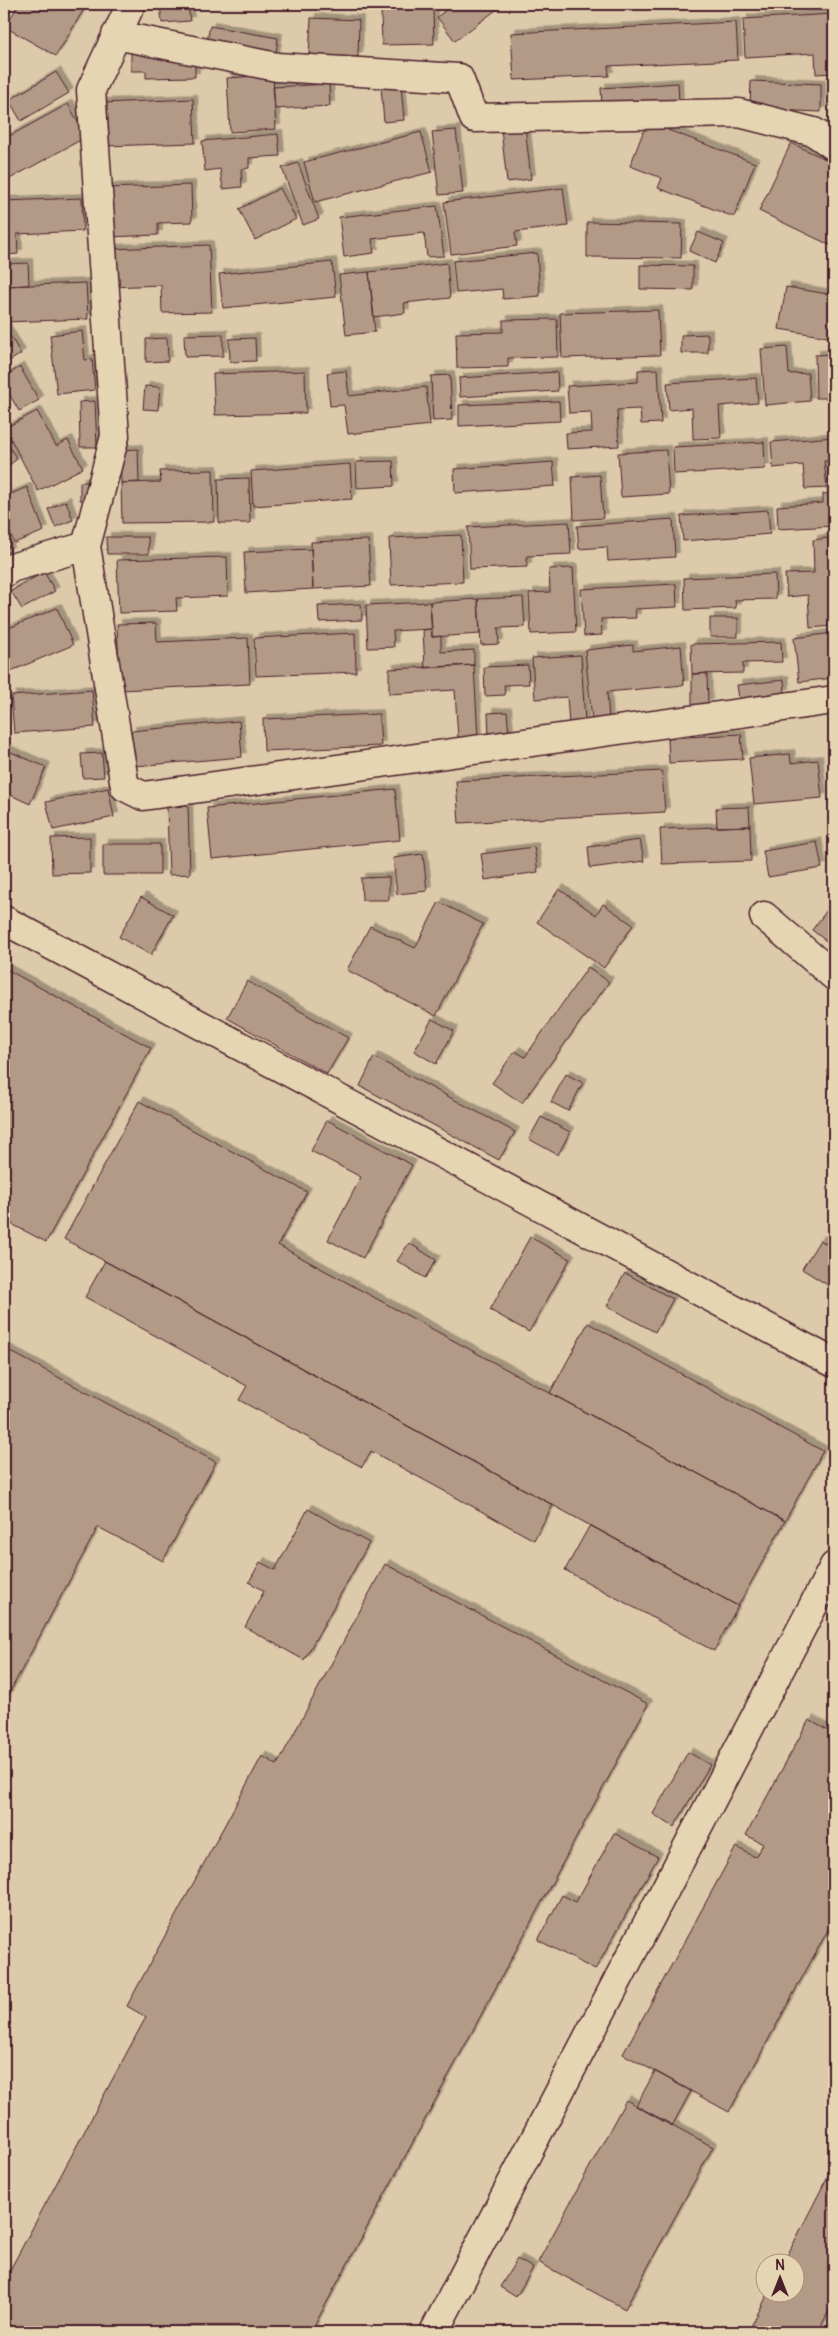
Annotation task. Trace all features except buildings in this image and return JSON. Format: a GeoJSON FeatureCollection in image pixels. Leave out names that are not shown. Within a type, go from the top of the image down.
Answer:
{"type":"FeatureCollection","features":[{"type":"Feature","properties":{"kind":"street"},"geometry":{"type":"LineString","coordinates":[[131,4],[91,90],[115,436],[86,546],[104,652],[120,769],[125,787],[143,796],[834,700]]}},
{"type":"Feature","properties":{"kind":"street"},"geometry":{"type":"LineString","coordinates":[[116,35],[277,67],[460,78],[474,118],[739,113],[814,132],[834,146]]}},
{"type":"Feature","properties":{"kind":"street"},"geometry":{"type":"LineString","coordinates":[[4,573],[11,568],[86,546]]}},
{"type":"Feature","properties":{"kind":"street"},"geometry":{"type":"LineString","coordinates":[[764,916],[834,976]]}},
{"type":"Feature","properties":{"kind":"street"},"geometry":{"type":"LineString","coordinates":[[4,920],[834,1363]]}},
{"type":"Feature","properties":{"kind":"street"},"geometry":{"type":"LineString","coordinates":[[434,2332],[834,1566]]}}]}
